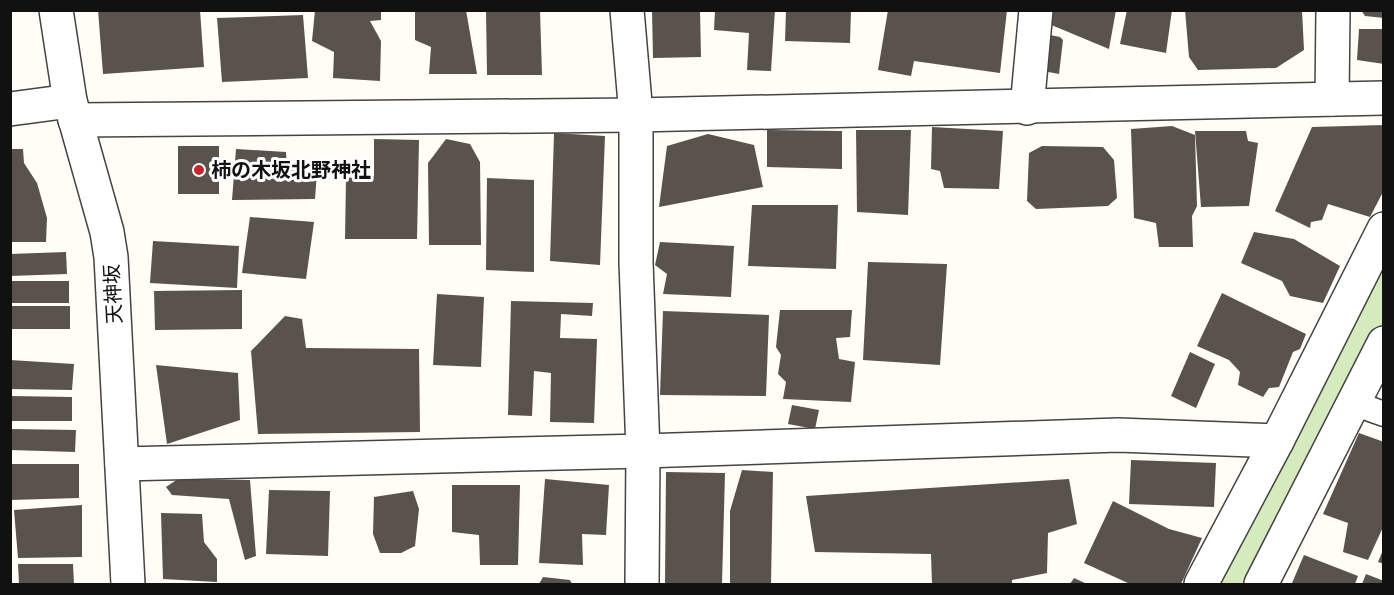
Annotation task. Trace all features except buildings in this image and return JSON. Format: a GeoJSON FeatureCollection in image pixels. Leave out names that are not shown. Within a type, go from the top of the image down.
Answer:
{"type":"FeatureCollection","features":[{"type":"Feature","properties":{"kind":"street","name":"天神坂"},"geometry":{"type":"LineString","coordinates":[[56,10],[73,110],[107,232],[111,257],[128,585]]}},
{"type":"Feature","properties":{"kind":"street"},"geometry":{"type":"LineString","coordinates":[[627,10],[636,115],[636,262],[643,451],[642,585]]}},
{"type":"Feature","properties":{"kind":"street"},"geometry":{"type":"LineString","coordinates":[[1027,108],[1036,10]]}},
{"type":"Feature","properties":{"kind":"street"},"geometry":{"type":"LineString","coordinates":[[1332,99],[1333,10]]}},
{"type":"Feature","properties":{"kind":"street"},"geometry":{"type":"LineString","coordinates":[[10,109],[636,115],[1027,108],[1383,98]]}},
{"type":"Feature","properties":{"kind":"street"},"geometry":{"type":"LineString","coordinates":[[1201,585],[1277,441],[1383,229]]}},
{"type":"Feature","properties":{"kind":"street"},"geometry":{"type":"LineString","coordinates":[[1261,585],[1383,343]]}},
{"type":"Feature","properties":{"kind":"street"},"geometry":{"type":"LineString","coordinates":[[122,464],[643,451],[1118,435],[1277,441]]}},
{"type":"Feature","properties":{"kind":"lane"},"geometry":{"type":"LineString","coordinates":[[1353,403],[1383,414]]}},
{"type":"Feature","properties":{"kind":"green space"},"geometry":{"type":"Polygon","coordinates":[[[1383,251],[1383,325],[1252,584],[1217,584],[1383,251]]]}},
{"type":"Feature","properties":{"kind":"place","name":"柿の木坂北野神社"},"geometry":{"type":"Point","coordinates":[199,170]}}]}
